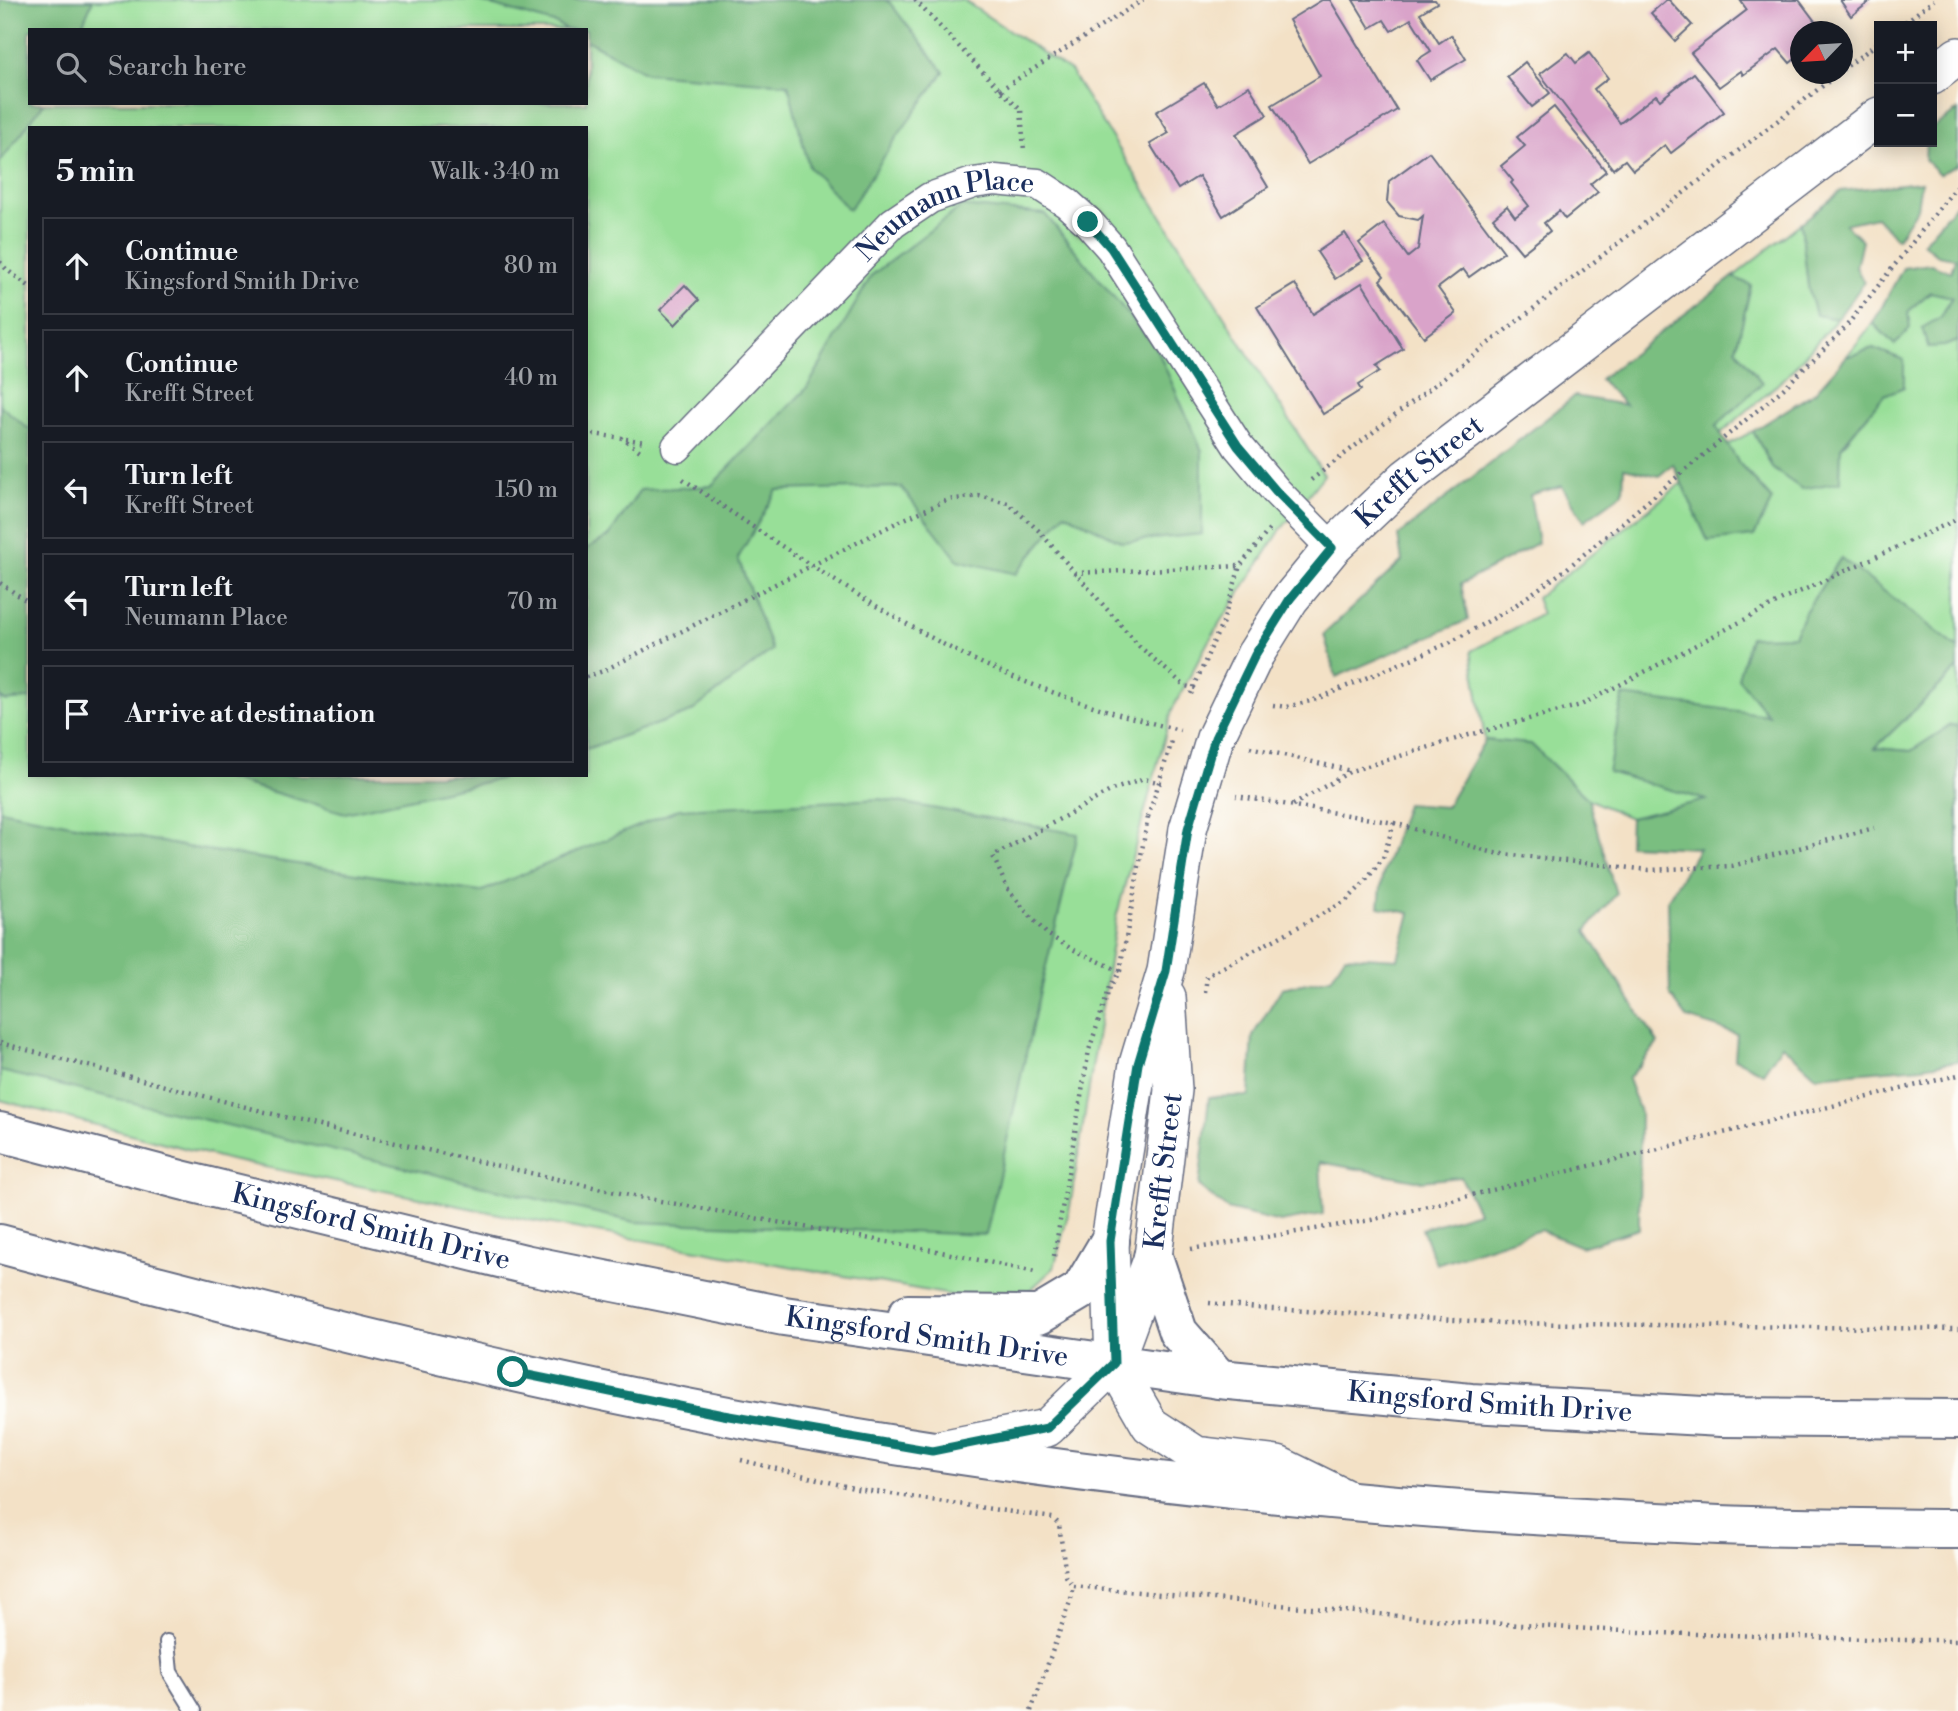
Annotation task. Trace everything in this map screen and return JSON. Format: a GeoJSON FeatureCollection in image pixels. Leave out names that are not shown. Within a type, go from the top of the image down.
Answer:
{"type":"FeatureCollection","features":[{"type":"Feature","properties":{"kind":"main road","name":"Kingsford Smith Drive"},"geometry":{"type":"LineString","coordinates":[[0,1132],[524,1264],[783,1316],[1219,1379],[1471,1403],[1721,1417],[1958,1419]]}},
{"type":"Feature","properties":{"kind":"main road"},"geometry":{"type":"LineString","coordinates":[[783,1316],[921,1313],[1038,1315],[1066,1283],[1110,1241]]}},
{"type":"Feature","properties":{"kind":"main road"},"geometry":{"type":"LineString","coordinates":[[0,1244],[186,1293],[513,1372],[723,1415],[932,1451],[1120,1476],[1532,1516],[1724,1525],[1958,1529]]}},
{"type":"Feature","properties":{"kind":"main road"},"geometry":{"type":"LineString","coordinates":[[1159,1275],[1178,1332],[1219,1379]]}},
{"type":"Feature","properties":{"kind":"street"},"geometry":{"type":"LineString","coordinates":[[1937,72],[1958,56]]}},
{"type":"Feature","properties":{"kind":"street","name":"Krefft Street"},"geometry":{"type":"LineString","coordinates":[[1348,1500],[1278,1465],[1196,1455],[1150,1425],[1114,1363],[1110,1241],[1138,1064],[1166,971],[1188,829],[1215,738],[1255,655],[1290,599],[1332,548],[1406,478],[1874,120]]}},
{"type":"Feature","properties":{"kind":"street","name":"Neumann Place"},"geometry":{"type":"LineString","coordinates":[[677,461],[893,223],[930,198],[973,183],[995,180],[1038,184],[1067,203],[1111,248],[1238,446],[1276,491],[1332,548]]}},
{"type":"Feature","properties":{"kind":"street","name":"Krefft Street"},"geometry":{"type":"LineString","coordinates":[[932,1451],[1047,1428],[1114,1363],[1159,1275],[1173,1090],[1166,971]]}},
{"type":"Feature","properties":{"kind":"lane"},"geometry":{"type":"LineString","coordinates":[[167,1642],[170,1672],[194,1711]]}},
{"type":"Feature","properties":{"kind":"path"},"geometry":{"type":"LineString","coordinates":[[915,0],[1021,109],[1026,183]]}},
{"type":"Feature","properties":{"kind":"path"},"geometry":{"type":"LineString","coordinates":[[1000,89],[1143,0]]}},
{"type":"Feature","properties":{"kind":"path"},"geometry":{"type":"LineString","coordinates":[[1907,21],[1934,0]]}},
{"type":"Feature","properties":{"kind":"path"},"geometry":{"type":"LineString","coordinates":[[1853,62],[1874,46]]}},
{"type":"Feature","properties":{"kind":"path"},"geometry":{"type":"LineString","coordinates":[[1315,475],[1825,84]]}},
{"type":"Feature","properties":{"kind":"path"},"geometry":{"type":"LineString","coordinates":[[0,262],[28,286]]}},
{"type":"Feature","properties":{"kind":"path"},"geometry":{"type":"LineString","coordinates":[[588,433],[622,438],[644,453]]}},
{"type":"Feature","properties":{"kind":"path"},"geometry":{"type":"LineString","coordinates":[[677,461],[810,566],[916,629],[989,667],[1049,690],[1129,718],[1181,730]]}},
{"type":"Feature","properties":{"kind":"path"},"geometry":{"type":"LineString","coordinates":[[1292,806],[1350,771],[1581,705],[1784,599],[1958,519]]}},
{"type":"Feature","properties":{"kind":"path"},"geometry":{"type":"LineString","coordinates":[[1074,573],[1240,566],[1223,622],[1213,643]]}},
{"type":"Feature","properties":{"kind":"path"},"geometry":{"type":"LineString","coordinates":[[0,583],[28,602]]}},
{"type":"Feature","properties":{"kind":"path"},"geometry":{"type":"LineString","coordinates":[[1246,746],[1350,771]]}},
{"type":"Feature","properties":{"kind":"path"},"geometry":{"type":"LineString","coordinates":[[0,1043],[315,1125],[638,1197],[932,1250],[1066,1283],[1089,1049],[1110,987],[1121,971],[1148,817]]}},
{"type":"Feature","properties":{"kind":"path"},"geometry":{"type":"LineString","coordinates":[[1394,823],[1494,853],[1649,870],[1732,866],[1874,828]]}},
{"type":"Feature","properties":{"kind":"path"},"geometry":{"type":"LineString","coordinates":[[1958,1075],[1371,1220],[1185,1250],[1159,1275],[1186,1300],[1257,1308],[1503,1323],[1958,1329]]}},
{"type":"Feature","properties":{"kind":"path"},"geometry":{"type":"LineString","coordinates":[[734,1459],[857,1489],[1053,1518],[1059,1524],[1066,1576],[1073,1586],[1071,1599],[1031,1711]]}},
{"type":"Feature","properties":{"kind":"path"},"geometry":{"type":"LineString","coordinates":[[1073,1586],[1453,1621],[1617,1631],[1958,1640]]}},
{"type":"Feature","properties":{"kind":"green space"},"geometry":{"type":"Polygon","coordinates":[[[0,0],[963,0],[1070,71],[1324,475],[1280,531],[1208,642],[1172,710],[1116,918],[1070,1207],[1054,1268],[1026,1294],[973,1299],[524,1219],[230,1160],[0,1100],[0,0]]]}},
{"type":"Feature","properties":{"kind":"green space"},"geometry":{"type":"Polygon","coordinates":[[[0,0],[93,0],[81,28],[28,28],[28,105],[43,105],[0,162],[0,0]]]}},
{"type":"Feature","properties":{"kind":"green space"},"geometry":{"type":"Polygon","coordinates":[[[474,0],[885,0],[944,72],[849,210],[809,167],[788,84],[646,73],[588,41],[588,28],[564,28],[474,0]]]}},
{"type":"Feature","properties":{"kind":"green space"},"geometry":{"type":"Polygon","coordinates":[[[1958,110],[1958,165],[1939,174],[1925,160],[1926,147],[1937,147],[1937,125],[1958,110]]]}},
{"type":"Feature","properties":{"kind":"green space"},"geometry":{"type":"Polygon","coordinates":[[[1921,182],[1917,208],[1897,239],[1876,217],[1845,224],[1862,240],[1856,267],[1864,283],[1837,319],[1816,315],[1808,286],[1801,223],[1841,191],[1921,182]]]}},
{"type":"Feature","properties":{"kind":"green space"},"geometry":{"type":"Polygon","coordinates":[[[1958,202],[1958,341],[1944,346],[1928,347],[1922,328],[1941,317],[1952,297],[1930,292],[1908,312],[1910,328],[1895,345],[1873,323],[1903,268],[1931,264],[1951,272],[1955,258],[1937,255],[1923,243],[1958,202]]]}},
{"type":"Feature","properties":{"kind":"green space"},"geometry":{"type":"Polygon","coordinates":[[[962,206],[1045,214],[1157,349],[1202,451],[1202,534],[1122,542],[1065,513],[1016,574],[958,560],[901,487],[777,490],[738,558],[772,650],[691,712],[588,748],[588,548],[609,536],[640,490],[711,486],[807,388],[872,275],[962,206]]]}},
{"type":"Feature","properties":{"kind":"green space"},"geometry":{"type":"Polygon","coordinates":[[[1801,223],[1808,286],[1816,314],[1837,319],[1787,376],[1720,434],[1715,426],[1762,383],[1736,349],[1751,285],[1733,277],[1801,223]]]}},
{"type":"Feature","properties":{"kind":"green space"},"geometry":{"type":"Polygon","coordinates":[[[1733,277],[1751,285],[1736,349],[1762,383],[1716,426],[1739,463],[1772,500],[1754,536],[1708,541],[1673,464],[1659,476],[1624,468],[1623,493],[1584,521],[1562,486],[1530,495],[1538,543],[1461,584],[1468,620],[1336,677],[1324,634],[1402,561],[1398,536],[1575,396],[1625,405],[1600,379],[1733,277]]]}},
{"type":"Feature","properties":{"kind":"green space"},"geometry":{"type":"Polygon","coordinates":[[[1930,292],[1952,296],[1941,317],[1944,346],[1958,341],[1958,648],[1840,559],[1805,612],[1768,715],[1707,801],[1630,818],[1588,799],[1531,745],[1485,740],[1471,651],[1542,614],[1536,598],[1682,483],[1708,541],[1772,500],[1739,463],[1727,445],[1753,431],[1773,469],[1841,448],[1884,395],[1873,348],[1846,357],[1873,323],[1895,345],[1907,312],[1930,292]]]}},
{"type":"Feature","properties":{"kind":"green space"},"geometry":{"type":"Polygon","coordinates":[[[1873,348],[1904,360],[1904,387],[1884,395],[1841,447],[1840,482],[1802,489],[1773,469],[1753,431],[1815,392],[1846,357],[1873,348]]]}},
{"type":"Feature","properties":{"kind":"green space"},"geometry":{"type":"Polygon","coordinates":[[[0,405],[28,428],[28,698],[5,701],[0,697],[0,405]]]}},
{"type":"Feature","properties":{"kind":"green space"},"geometry":{"type":"Polygon","coordinates":[[[1841,558],[1958,648],[1958,668],[1875,748],[1911,751],[1951,725],[1958,726],[1958,1061],[1922,1067],[1816,1076],[1782,1045],[1763,1073],[1735,1059],[1737,1034],[1687,1018],[1670,995],[1668,899],[1699,848],[1629,845],[1630,818],[1706,800],[1608,772],[1623,696],[1768,715],[1738,678],[1750,637],[1794,636],[1805,612],[1841,558]]]}},
{"type":"Feature","properties":{"kind":"green space"},"geometry":{"type":"Polygon","coordinates":[[[1958,668],[1958,726],[1951,725],[1911,751],[1875,748],[1958,668]]]}},
{"type":"Feature","properties":{"kind":"green space"},"geometry":{"type":"Polygon","coordinates":[[[1485,740],[1531,744],[1588,799],[1616,894],[1586,931],[1658,1043],[1628,1079],[1640,1112],[1639,1229],[1581,1247],[1540,1230],[1436,1264],[1422,1229],[1478,1212],[1461,1177],[1421,1181],[1320,1162],[1323,1214],[1280,1222],[1227,1209],[1199,1186],[1209,1097],[1249,1096],[1253,1035],[1282,988],[1331,978],[1345,956],[1398,959],[1410,913],[1379,907],[1382,877],[1406,804],[1446,807],[1485,740]]]}},
{"type":"Feature","properties":{"kind":"green space"},"geometry":{"type":"Polygon","coordinates":[[[221,777],[505,777],[499,779],[345,813],[221,777]]]}},
{"type":"Feature","properties":{"kind":"green space"},"geometry":{"type":"Polygon","coordinates":[[[881,799],[1078,834],[986,1235],[634,1222],[0,1071],[0,810],[187,847],[480,892],[679,809],[881,799]]]}},
{"type":"Feature","properties":{"kind":"building"},"geometry":{"type":"Polygon","coordinates":[[[1322,0],[1330,0],[1397,110],[1308,164],[1272,105],[1320,76],[1289,20],[1322,0]]]}},
{"type":"Feature","properties":{"kind":"building"},"geometry":{"type":"Polygon","coordinates":[[[1353,0],[1435,0],[1437,3],[1420,13],[1439,43],[1451,35],[1466,59],[1430,80],[1417,60],[1431,51],[1411,19],[1391,31],[1384,20],[1370,28],[1353,0]]]}},
{"type":"Feature","properties":{"kind":"building"},"geometry":{"type":"Polygon","coordinates":[[[1666,0],[1692,25],[1675,41],[1651,13],[1666,0]]]}},
{"type":"Feature","properties":{"kind":"building"},"geometry":{"type":"Polygon","coordinates":[[[1740,0],[1799,0],[1815,21],[1790,21],[1790,63],[1778,49],[1743,75],[1741,71],[1719,87],[1691,53],[1747,10],[1740,0]]]}},
{"type":"Feature","properties":{"kind":"building"},"geometry":{"type":"Polygon","coordinates":[[[1840,0],[1872,0],[1851,16],[1840,0]]]}},
{"type":"Feature","properties":{"kind":"building"},"geometry":{"type":"Polygon","coordinates":[[[1568,53],[1576,63],[1589,53],[1608,78],[1594,89],[1620,123],[1656,95],[1660,100],[1694,73],[1724,112],[1671,153],[1665,145],[1633,170],[1625,160],[1613,169],[1540,74],[1568,53]]]}},
{"type":"Feature","properties":{"kind":"building"},"geometry":{"type":"Polygon","coordinates":[[[1525,62],[1550,93],[1532,107],[1507,77],[1525,62]]]}},
{"type":"Feature","properties":{"kind":"building"},"geometry":{"type":"Polygon","coordinates":[[[1204,83],[1218,105],[1249,86],[1267,115],[1236,134],[1268,187],[1223,216],[1199,176],[1178,189],[1150,144],[1169,133],[1156,112],[1204,83]]]}},
{"type":"Feature","properties":{"kind":"building"},"geometry":{"type":"Polygon","coordinates":[[[1554,107],[1606,171],[1590,184],[1598,192],[1565,219],[1559,211],[1544,223],[1550,231],[1522,253],[1493,218],[1507,206],[1515,217],[1529,206],[1501,166],[1525,146],[1517,137],[1554,107]]]}},
{"type":"Feature","properties":{"kind":"building"},"geometry":{"type":"Polygon","coordinates":[[[1429,152],[1504,252],[1469,277],[1463,269],[1438,288],[1456,313],[1424,337],[1380,280],[1384,276],[1359,243],[1384,224],[1408,257],[1418,249],[1423,216],[1418,220],[1399,216],[1387,202],[1389,181],[1429,152]]]}},
{"type":"Feature","properties":{"kind":"building"},"geometry":{"type":"Polygon","coordinates":[[[1345,233],[1363,261],[1335,279],[1317,252],[1345,233]]]}},
{"type":"Feature","properties":{"kind":"building"},"geometry":{"type":"Polygon","coordinates":[[[1362,283],[1403,349],[1376,366],[1380,371],[1358,385],[1361,390],[1323,414],[1257,307],[1295,284],[1313,314],[1362,283]]]}},
{"type":"Feature","properties":{"kind":"building"},"geometry":{"type":"Polygon","coordinates":[[[685,285],[699,300],[675,325],[660,310],[685,285]]]}},
{"type":"Feature","properties":{"kind":"route"},"geometry":{"type":"LineString","coordinates":[[513,1372],[723,1415],[932,1451],[1047,1428],[1114,1363],[1110,1241],[1138,1064],[1166,971],[1188,829],[1215,738],[1255,655],[1290,599],[1332,548],[1276,491],[1238,446],[1111,248],[1088,222]]}}]}
